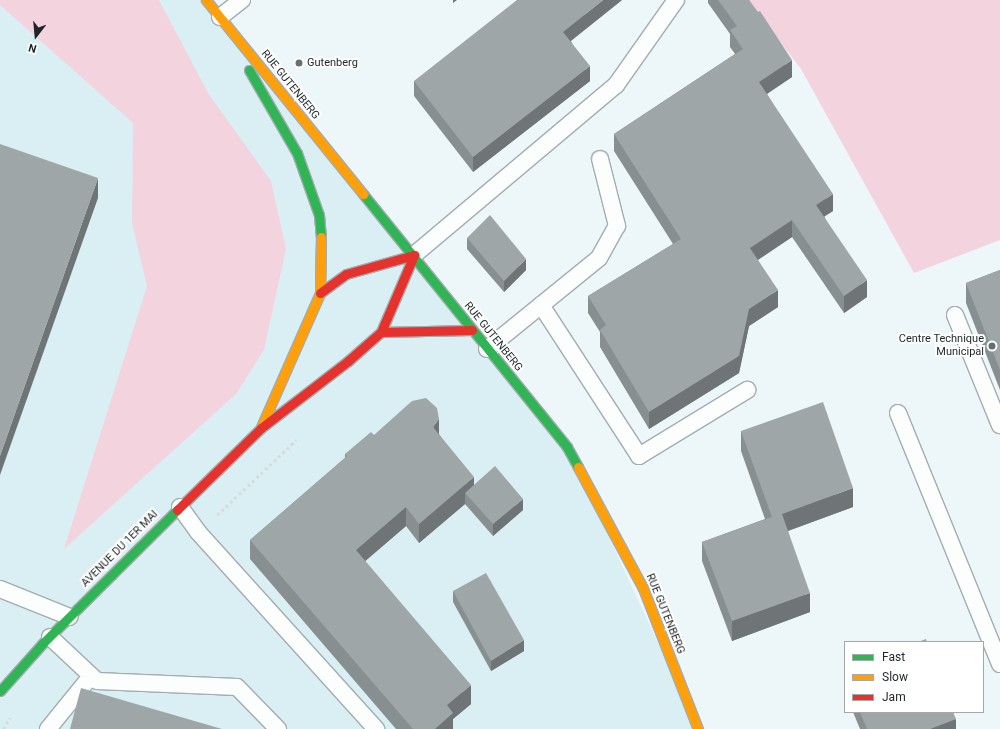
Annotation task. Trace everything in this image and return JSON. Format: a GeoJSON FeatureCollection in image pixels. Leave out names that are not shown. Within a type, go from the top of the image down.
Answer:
{"type":"FeatureCollection","features":[{"type":"Feature","properties":{"kind":"street","name":"RUE GUTENBERG"},"geometry":{"type":"LineString","coordinates":[[206,0],[414,255],[487,349],[567,447],[643,588],[698,729]]}},
{"type":"Feature","properties":{"kind":"street","name":"AVENUE DU 1ER MAI"},"geometry":{"type":"LineString","coordinates":[[220,17],[297,153],[319,215],[322,244],[320,292],[261,428]]}},
{"type":"Feature","properties":{"kind":"street","name":"AVENUE DU 1ER MAI"},"geometry":{"type":"LineString","coordinates":[[0,691],[70,616],[261,428],[348,361],[380,332],[414,255]]}},
{"type":"Feature","properties":{"kind":"street"},"geometry":{"type":"LineString","coordinates":[[320,292],[346,274],[414,255]]}},
{"type":"Feature","properties":{"kind":"street"},"geometry":{"type":"LineString","coordinates":[[380,332],[472,330]]}},
{"type":"Feature","properties":{"kind":"lane"},"geometry":{"type":"LineString","coordinates":[[220,17],[242,0]]}},
{"type":"Feature","properties":{"kind":"lane"},"geometry":{"type":"LineString","coordinates":[[414,255],[616,85],[676,0]]}},
{"type":"Feature","properties":{"kind":"lane"},"geometry":{"type":"LineString","coordinates":[[487,349],[599,258],[617,226],[600,159]]}},
{"type":"Feature","properties":{"kind":"lane"},"geometry":{"type":"LineString","coordinates":[[541,305],[639,456],[747,390]]}},
{"type":"Feature","properties":{"kind":"lane"},"geometry":{"type":"LineString","coordinates":[[955,315],[1000,425]]}},
{"type":"Feature","properties":{"kind":"lane"},"geometry":{"type":"LineString","coordinates":[[898,413],[1000,664]]}},
{"type":"Feature","properties":{"kind":"lane"},"geometry":{"type":"LineString","coordinates":[[180,507],[198,532],[376,729]]}},
{"type":"Feature","properties":{"kind":"lane"},"geometry":{"type":"LineString","coordinates":[[0,589],[70,616]]}},
{"type":"Feature","properties":{"kind":"lane"},"geometry":{"type":"LineString","coordinates":[[50,637],[97,681],[237,686],[278,729]]}},
{"type":"Feature","properties":{"kind":"lane"},"geometry":{"type":"LineString","coordinates":[[48,729],[91,676]]}},
{"type":"Feature","properties":{"kind":"path"},"geometry":{"type":"LineString","coordinates":[[198,532],[236,499],[255,477],[299,436]]}},
{"type":"Feature","properties":{"kind":"path"},"geometry":{"type":"LineString","coordinates":[[3,729],[14,712]]}},
{"type":"Feature","properties":{"kind":"shaded area"},"geometry":{"type":"Polygon","coordinates":[[[0,0],[206,0],[567,447],[698,729],[0,729],[0,0]]]}},
{"type":"Feature","properties":{"kind":"shaded area"},"geometry":{"type":"Polygon","coordinates":[[[0,0],[159,0],[208,93],[271,181],[286,249],[264,350],[236,394],[64,549],[147,286],[132,223],[133,123],[0,5],[0,0]]]}},
{"type":"Feature","properties":{"kind":"shaded area"},"geometry":{"type":"Polygon","coordinates":[[[748,0],[1000,0],[1000,240],[914,273],[801,69],[748,0]]]}},
{"type":"Feature","properties":{"kind":"building"},"geometry":{"type":"Polygon","coordinates":[[[517,0],[603,0],[563,32],[590,66],[473,157],[414,81],[517,0]]]}},
{"type":"Feature","properties":{"kind":"building"},"geometry":{"type":"Polygon","coordinates":[[[718,0],[749,0],[758,12],[760,11],[792,60],[759,82],[833,194],[816,205],[867,280],[844,296],[792,220],[750,248],[778,290],[749,309],[739,356],[649,412],[600,330],[606,325],[588,296],[681,239],[614,134],[743,49],[730,30],[737,26],[718,0]]]}},
{"type":"Feature","properties":{"kind":"building"},"geometry":{"type":"Polygon","coordinates":[[[0,144],[98,178],[0,456],[0,144]]]}},
{"type":"Feature","properties":{"kind":"building"},"geometry":{"type":"Polygon","coordinates":[[[490,215],[526,259],[504,281],[467,238],[490,215]]]}},
{"type":"Feature","properties":{"kind":"building","name":"Centre Technique Municipal"},"geometry":{"type":"Polygon","coordinates":[[[1000,270],[1000,370],[966,283],[1000,270]]]}},
{"type":"Feature","properties":{"kind":"building"},"geometry":{"type":"Polygon","coordinates":[[[426,398],[437,408],[439,419],[433,427],[474,477],[419,524],[406,507],[356,550],[471,685],[447,705],[453,713],[435,729],[413,729],[250,540],[347,456],[345,454],[371,432],[374,435],[412,401],[426,398]]]}},
{"type":"Feature","properties":{"kind":"building"},"geometry":{"type":"Polygon","coordinates":[[[823,402],[853,488],[782,514],[810,593],[732,621],[702,542],[772,517],[741,431],[823,402]]]}},
{"type":"Feature","properties":{"kind":"building"},"geometry":{"type":"Polygon","coordinates":[[[495,466],[523,499],[493,524],[465,493],[495,466]]]}},
{"type":"Feature","properties":{"kind":"building"},"geometry":{"type":"Polygon","coordinates":[[[486,573],[524,640],[491,661],[453,591],[486,573]]]}},
{"type":"Feature","properties":{"kind":"building"},"geometry":{"type":"Polygon","coordinates":[[[81,688],[222,729],[70,729],[81,688]]]}},
{"type":"Feature","properties":{"kind":"building"},"geometry":{"type":"Polygon","coordinates":[[[860,713],[953,713],[956,719],[930,729],[867,729],[860,713]]]}},
{"type":"Feature","properties":{"kind":"traffic: fast"},"geometry":{"type":"LineString","coordinates":[[249,70],[297,153],[319,215],[321,237]]}},
{"type":"Feature","properties":{"kind":"traffic: fast"},"geometry":{"type":"LineString","coordinates":[[363,194],[567,447],[578,467]]}},
{"type":"Feature","properties":{"kind":"traffic: fast"},"geometry":{"type":"LineString","coordinates":[[0,691],[43,643],[177,510]]}},
{"type":"Feature","properties":{"kind":"traffic: slow"},"geometry":{"type":"LineString","coordinates":[[206,0],[363,194]]}},
{"type":"Feature","properties":{"kind":"traffic: slow"},"geometry":{"type":"LineString","coordinates":[[261,427],[320,293],[321,237]]}},
{"type":"Feature","properties":{"kind":"traffic: slow"},"geometry":{"type":"LineString","coordinates":[[578,467],[643,588],[698,729]]}},
{"type":"Feature","properties":{"kind":"traffic: jam"},"geometry":{"type":"LineString","coordinates":[[320,293],[346,274],[414,255]]}},
{"type":"Feature","properties":{"kind":"traffic: jam"},"geometry":{"type":"LineString","coordinates":[[177,510],[261,428],[348,361],[381,332],[414,255]]}},
{"type":"Feature","properties":{"kind":"traffic: jam"},"geometry":{"type":"LineString","coordinates":[[381,332],[472,330]]}},
{"type":"Feature","properties":{"kind":"place","name":"Gutenberg"},"geometry":{"type":"Point","coordinates":[299,63]}},
{"type":"Feature","properties":{"kind":"place","name":"Centre Technique Municipal"},"geometry":{"type":"Point","coordinates":[992,346]}}]}
